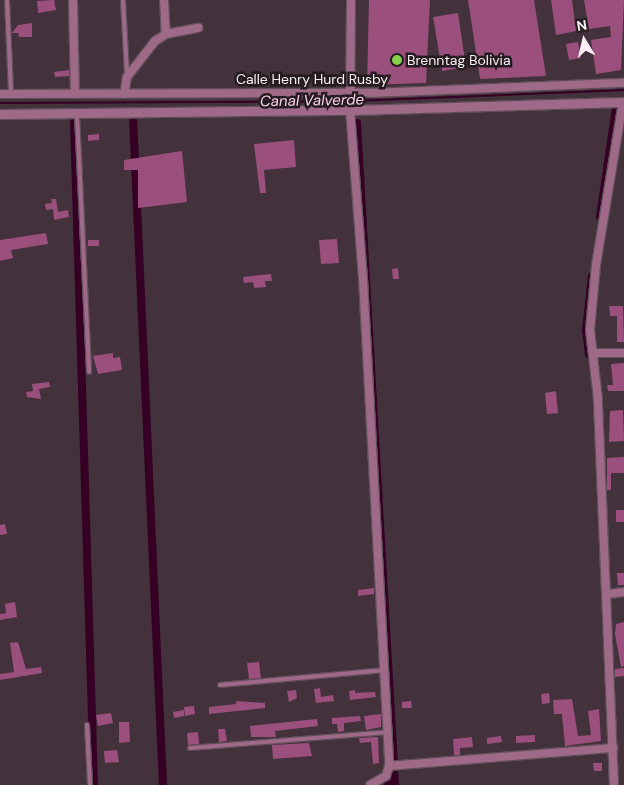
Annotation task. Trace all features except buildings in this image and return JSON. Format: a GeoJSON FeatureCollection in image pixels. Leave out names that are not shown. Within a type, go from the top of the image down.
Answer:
{"type":"FeatureCollection","features":[{"type":"Feature","properties":{"kind":"street"},"geometry":{"type":"LineString","coordinates":[[73,0],[75,94]]}},
{"type":"Feature","properties":{"kind":"street"},"geometry":{"type":"LineString","coordinates":[[164,0],[166,34]]}},
{"type":"Feature","properties":{"kind":"street"},"geometry":{"type":"LineString","coordinates":[[351,0],[350,101],[389,766],[386,776],[370,785]]}},
{"type":"Feature","properties":{"kind":"street"},"geometry":{"type":"LineString","coordinates":[[124,94],[127,77],[155,41],[166,34],[198,28]]}},
{"type":"Feature","properties":{"kind":"street","name":"Calle Henry Hurd Rusby"},"geometry":{"type":"LineString","coordinates":[[0,114],[350,101],[624,83]]}},
{"type":"Feature","properties":{"kind":"street","name":"Calle Henry Hurd Rusby"},"geometry":{"type":"LineString","coordinates":[[0,94],[124,94],[350,101],[624,102]]}},
{"type":"Feature","properties":{"kind":"street"},"geometry":{"type":"LineString","coordinates":[[614,785],[608,594],[595,354],[590,330],[596,265],[624,102]]}},
{"type":"Feature","properties":{"kind":"street"},"geometry":{"type":"LineString","coordinates":[[595,354],[624,353]]}},
{"type":"Feature","properties":{"kind":"street"},"geometry":{"type":"LineString","coordinates":[[608,594],[624,592]]}},
{"type":"Feature","properties":{"kind":"street"},"geometry":{"type":"LineString","coordinates":[[389,766],[613,748]]}},
{"type":"Feature","properties":{"kind":"lane"},"geometry":{"type":"LineString","coordinates":[[7,0],[11,93]]}},
{"type":"Feature","properties":{"kind":"lane"},"geometry":{"type":"LineString","coordinates":[[123,0],[127,77]]}},
{"type":"Feature","properties":{"kind":"lane"},"geometry":{"type":"LineString","coordinates":[[77,112],[89,372]]}},
{"type":"Feature","properties":{"kind":"lane"},"geometry":{"type":"LineString","coordinates":[[220,685],[384,670]]}},
{"type":"Feature","properties":{"kind":"lane"},"geometry":{"type":"LineString","coordinates":[[87,725],[90,785]]}},
{"type":"Feature","properties":{"kind":"lane"},"geometry":{"type":"LineString","coordinates":[[190,748],[388,732]]}},
{"type":"Feature","properties":{"kind":"waterway","name":"Canal Valverde"},"geometry":{"type":"LineString","coordinates":[[352,101],[624,90]]}},
{"type":"Feature","properties":{"kind":"waterway","name":"Canal Valverde"},"geometry":{"type":"LineString","coordinates":[[0,103],[347,101]]}},
{"type":"Feature","properties":{"kind":"waterway"},"geometry":{"type":"LineString","coordinates":[[600,217],[616,107]]}},
{"type":"Feature","properties":{"kind":"waterway"},"geometry":{"type":"LineString","coordinates":[[133,117],[163,785]]}},
{"type":"Feature","properties":{"kind":"waterway"},"geometry":{"type":"LineString","coordinates":[[74,122],[94,785]]}},
{"type":"Feature","properties":{"kind":"waterway"},"geometry":{"type":"LineString","coordinates":[[357,123],[395,784],[388,785]]}},
{"type":"Feature","properties":{"kind":"waterway"},"geometry":{"type":"LineString","coordinates":[[589,354],[586,331],[592,276]]}},
{"type":"Feature","properties":{"kind":"place","name":"Brenntag Bolivia"},"geometry":{"type":"Point","coordinates":[397,60]}}]}
